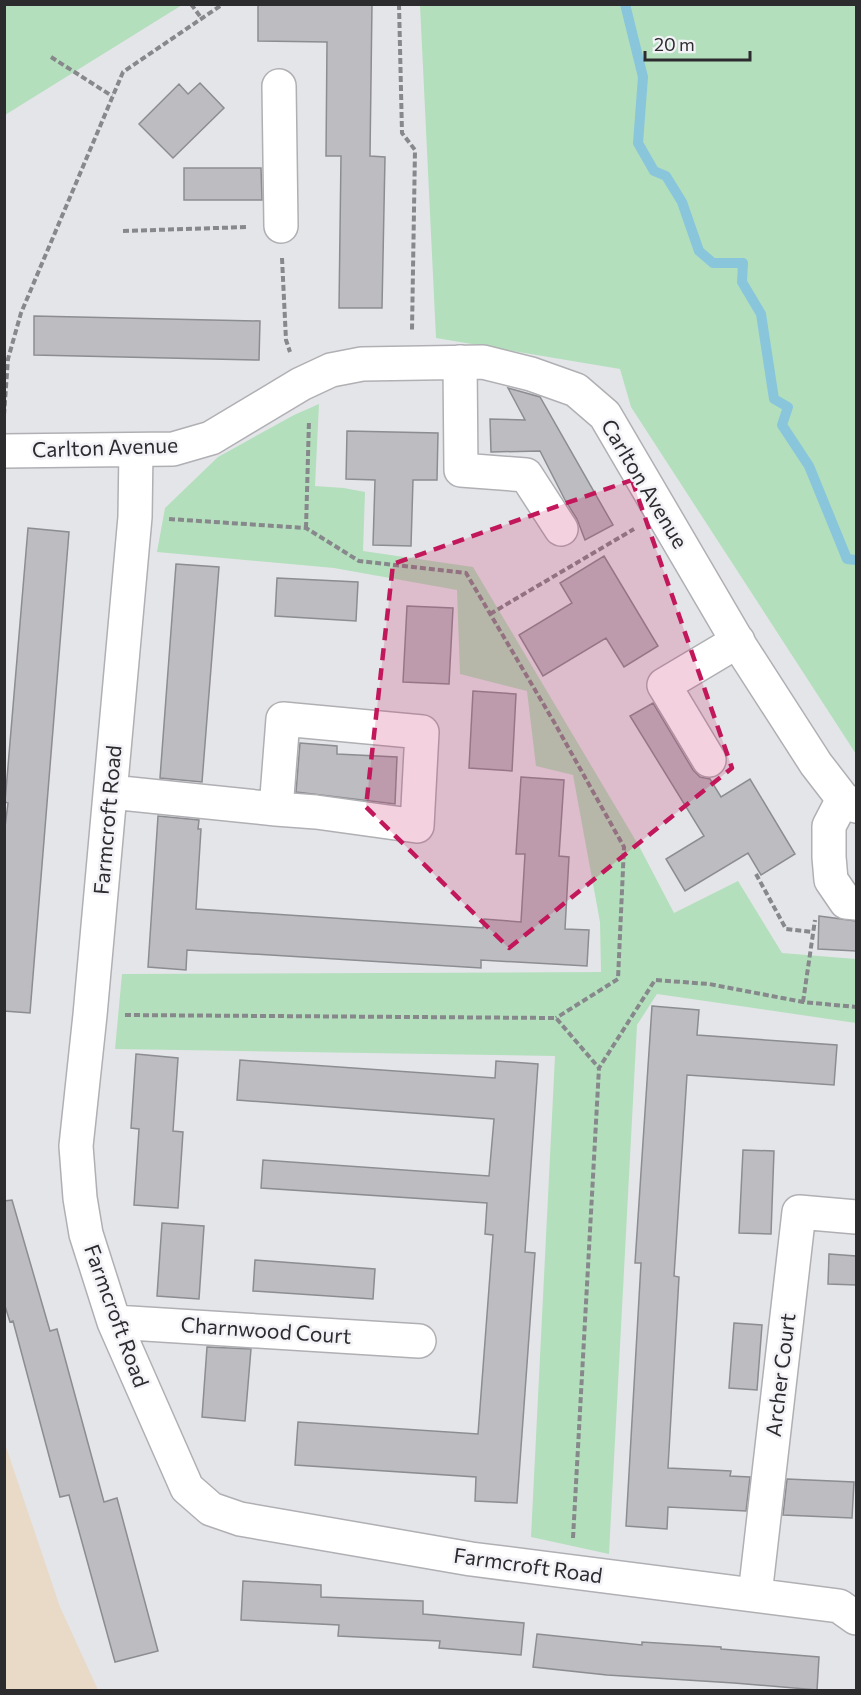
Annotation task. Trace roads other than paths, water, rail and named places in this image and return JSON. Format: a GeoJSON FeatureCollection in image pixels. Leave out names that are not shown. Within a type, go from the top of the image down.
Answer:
{"type":"FeatureCollection","features":[{"type":"Feature","properties":{"kind":"street"},"geometry":{"type":"LineString","coordinates":[[279,86],[280,226]]}},
{"type":"Feature","properties":{"kind":"street"},"geometry":{"type":"LineString","coordinates":[[460,362],[461,470],[526,475],[561,529]]}},
{"type":"Feature","properties":{"kind":"street","name":"Carlton Avenue"},"geometry":{"type":"LineString","coordinates":[[4,451],[173,449],[211,438],[306,381],[331,370],[352,366],[483,362],[531,374],[576,390],[605,415],[738,641],[816,764],[850,803]]}},
{"type":"Feature","properties":{"kind":"street","name":"Farmcroft Road"},"geometry":{"type":"LineString","coordinates":[[136,450],[135,517],[76,1146],[86,1234],[114,1322],[187,1488],[211,1509],[240,1519],[471,1559],[839,1606],[856,1618]]}},
{"type":"Feature","properties":{"kind":"street"},"geometry":{"type":"LineString","coordinates":[[709,760],[664,686],[738,641]]}},
{"type":"Feature","properties":{"kind":"street"},"geometry":{"type":"LineString","coordinates":[[111,792],[276,809],[316,812],[417,826],[422,732],[283,719],[276,809]]}},
{"type":"Feature","properties":{"kind":"street"},"geometry":{"type":"LineString","coordinates":[[850,803],[829,826],[831,880],[846,902],[856,903]]}},
{"type":"Feature","properties":{"kind":"street","name":"Archer Court"},"geometry":{"type":"LineString","coordinates":[[755,1595],[799,1212],[856,1217]]}},
{"type":"Feature","properties":{"kind":"street","name":"Charnwood Court"},"geometry":{"type":"LineString","coordinates":[[114,1322],[419,1341]]}},
{"type":"Feature","properties":{"kind":"waterway"},"geometry":{"type":"LineString","coordinates":[[625,4],[643,77],[638,143],[654,171],[666,176],[682,202],[699,251],[713,263],[743,263],[742,282],[761,314],[774,399],[788,407],[782,425],[809,466],[847,559],[856,560]]}}]}
